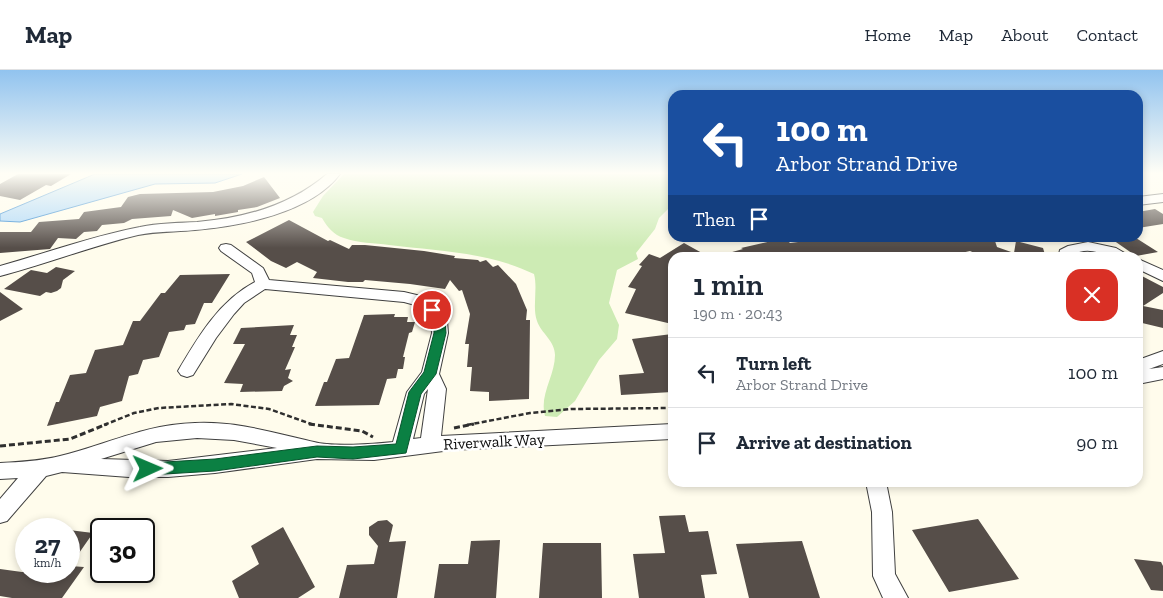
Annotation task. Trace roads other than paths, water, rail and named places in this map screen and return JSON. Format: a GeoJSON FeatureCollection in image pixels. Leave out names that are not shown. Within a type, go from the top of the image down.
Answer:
{"type":"FeatureCollection","features":[{"type":"Feature","properties":{"kind":"street"},"geometry":{"type":"LineString","coordinates":[[0,270],[149,228],[204,225],[254,216],[298,199]]}},
{"type":"Feature","properties":{"kind":"street"},"geometry":{"type":"LineString","coordinates":[[1066,252],[1074,247],[1095,242],[1114,252]]}},
{"type":"Feature","properties":{"kind":"street"},"geometry":{"type":"LineString","coordinates":[[226,248],[258,271],[263,284]]}},
{"type":"Feature","properties":{"kind":"street"},"geometry":{"type":"LineString","coordinates":[[1143,266],[1163,276]]}},
{"type":"Feature","properties":{"kind":"street"},"geometry":{"type":"LineString","coordinates":[[187,371],[216,326],[229,310],[247,291],[263,284],[404,297],[420,301],[432,310],[439,321],[440,333],[430,374],[416,392],[401,449]]}},
{"type":"Feature","properties":{"kind":"street"},"geometry":{"type":"LineString","coordinates":[[1143,366],[1163,357]]}},
{"type":"Feature","properties":{"kind":"street"},"geometry":{"type":"LineString","coordinates":[[1143,377],[1163,373]]}},
{"type":"Feature","properties":{"kind":"street"},"geometry":{"type":"LineString","coordinates":[[430,374],[437,389],[430,444]]}},
{"type":"Feature","properties":{"kind":"street","name":"Riverwalk Way"},"geometry":{"type":"LineString","coordinates":[[4,475],[63,464],[127,441],[163,433],[206,429],[250,433],[317,451]]}},
{"type":"Feature","properties":{"kind":"street","name":"Riverwalk Way"},"geometry":{"type":"LineString","coordinates":[[63,464],[129,469],[168,469],[215,465],[317,451],[353,453],[401,449],[430,444],[668,432]]}},
{"type":"Feature","properties":{"kind":"street"},"geometry":{"type":"LineString","coordinates":[[0,514],[41,467]]}},
{"type":"Feature","properties":{"kind":"street"},"geometry":{"type":"LineString","coordinates":[[878,487],[882,512],[884,576],[896,598]]}},
{"type":"Feature","properties":{"kind":"water"},"geometry":{"type":"Polygon","coordinates":[[[36,199],[103,199],[20,222],[0,221],[0,214],[36,199]]]}}]}
